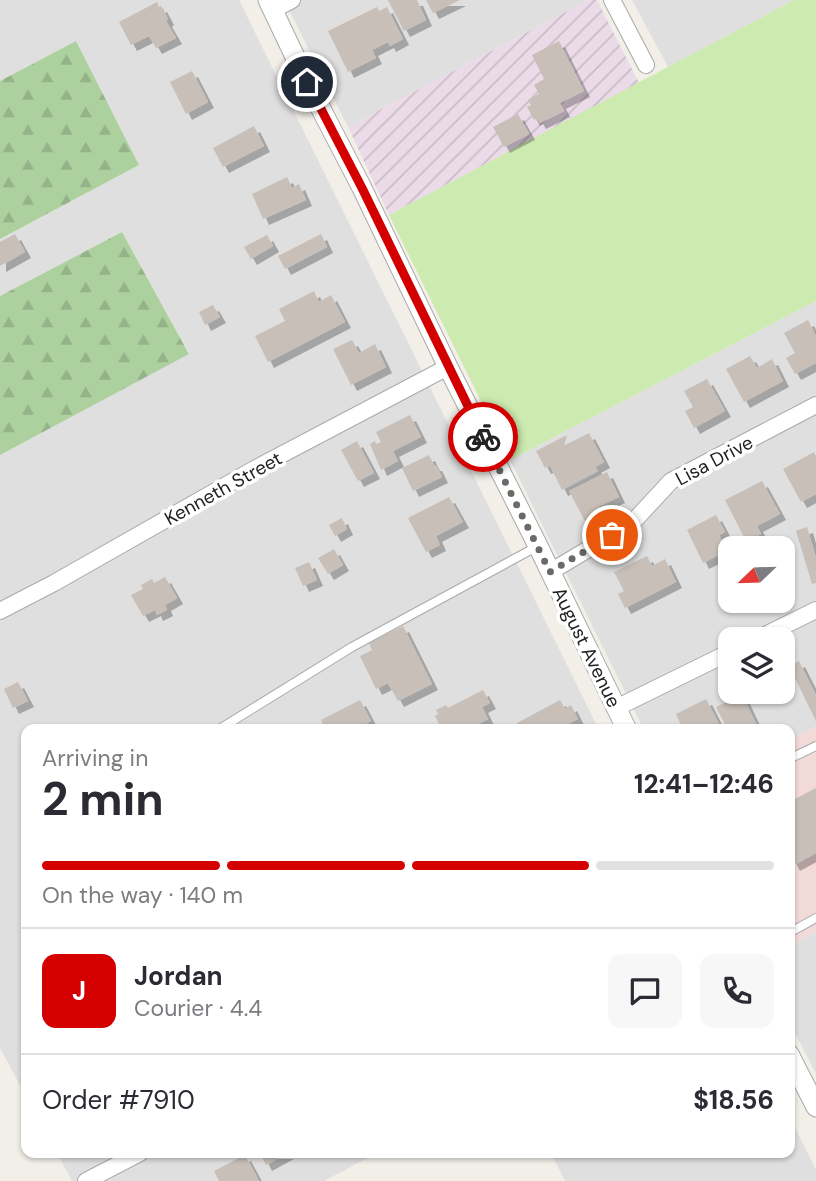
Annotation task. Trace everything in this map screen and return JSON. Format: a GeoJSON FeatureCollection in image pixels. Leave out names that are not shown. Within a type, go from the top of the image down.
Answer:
{"type":"FeatureCollection","features":[{"type":"Feature","properties":{"kind":"street"},"geometry":{"type":"LineString","coordinates":[[270,5],[292,0]]}},
{"type":"Feature","properties":{"kind":"street"},"geometry":{"type":"LineString","coordinates":[[612,0],[646,65]]}},
{"type":"Feature","properties":{"kind":"street","name":"August Avenue"},"geometry":{"type":"LineString","coordinates":[[270,5],[624,724]]}},
{"type":"Feature","properties":{"kind":"street","name":"Kenneth Street"},"geometry":{"type":"LineString","coordinates":[[0,611],[258,467],[447,367]]}},
{"type":"Feature","properties":{"kind":"street","name":"Lisa Drive"},"geometry":{"type":"LineString","coordinates":[[550,572],[632,523],[671,481],[816,405]]}},
{"type":"Feature","properties":{"kind":"street"},"geometry":{"type":"LineString","coordinates":[[781,627],[816,610]]}},
{"type":"Feature","properties":{"kind":"street"},"geometry":{"type":"LineString","coordinates":[[616,708],[718,658]]}},
{"type":"Feature","properties":{"kind":"street"},"geometry":{"type":"LineString","coordinates":[[795,1066],[816,1107]]}},
{"type":"Feature","properties":{"kind":"street"},"geometry":{"type":"LineString","coordinates":[[86,1181],[130,1158]]}},
{"type":"Feature","properties":{"kind":"lane"},"geometry":{"type":"LineString","coordinates":[[228,724],[352,648],[538,546]]}},
{"type":"Feature","properties":{"kind":"lane"},"geometry":{"type":"LineString","coordinates":[[795,756],[816,746]]}},
{"type":"Feature","properties":{"kind":"lane"},"geometry":{"type":"LineString","coordinates":[[795,930],[816,918]]}},
{"type":"Feature","properties":{"kind":"shaded area"},"geometry":{"type":"Polygon","coordinates":[[[0,0],[239,0],[596,724],[21,724],[21,1087],[0,1048],[0,455],[189,353],[122,232],[0,296],[0,239],[139,165],[76,41],[0,81],[0,0]]]}},
{"type":"Feature","properties":{"kind":"shaded area"},"geometry":{"type":"Polygon","coordinates":[[[284,0],[588,0],[348,127],[284,0]]]}},
{"type":"Feature","properties":{"kind":"shaded area"},"geometry":{"type":"Polygon","coordinates":[[[588,0],[597,0],[639,83],[389,215],[348,127],[588,0]]]}},
{"type":"Feature","properties":{"kind":"shaded area"},"geometry":{"type":"Polygon","coordinates":[[[632,0],[794,0],[668,67],[632,0]]]}},
{"type":"Feature","properties":{"kind":"shaded area"},"geometry":{"type":"Polygon","coordinates":[[[816,301],[816,726],[795,737],[795,724],[641,724],[510,460],[816,301]]]}},
{"type":"Feature","properties":{"kind":"shaded area"},"geometry":{"type":"Polygon","coordinates":[[[816,726],[816,932],[795,943],[795,737],[816,726]]]}},
{"type":"Feature","properties":{"kind":"shaded area"},"geometry":{"type":"Polygon","coordinates":[[[816,932],[816,1074],[795,1033],[795,943],[816,932]]]}},
{"type":"Feature","properties":{"kind":"shaded area"},"geometry":{"type":"Polygon","coordinates":[[[795,1128],[816,1170],[816,1181],[565,1181],[554,1158],[795,1158],[795,1128]]]}},
{"type":"Feature","properties":{"kind":"shaded area"},"geometry":{"type":"Polygon","coordinates":[[[60,1158],[368,1158],[324,1181],[72,1181],[60,1158]]]}},
{"type":"Feature","properties":{"kind":"green space"},"geometry":{"type":"Polygon","coordinates":[[[794,0],[816,0],[816,301],[510,460],[389,215],[794,0]]]}},
{"type":"Feature","properties":{"kind":"green space"},"geometry":{"type":"Polygon","coordinates":[[[76,41],[139,165],[0,239],[0,81],[76,41]]]}},
{"type":"Feature","properties":{"kind":"green space"},"geometry":{"type":"Polygon","coordinates":[[[122,232],[189,354],[0,455],[0,296],[122,232]]]}},
{"type":"Feature","properties":{"kind":"building"},"geometry":{"type":"Polygon","coordinates":[[[388,0],[417,0],[426,20],[404,31],[388,0]]]}},
{"type":"Feature","properties":{"kind":"building"},"geometry":{"type":"Polygon","coordinates":[[[426,0],[460,0],[433,13],[426,0]]]}},
{"type":"Feature","properties":{"kind":"building"},"geometry":{"type":"Polygon","coordinates":[[[157,2],[176,38],[156,48],[149,36],[131,45],[119,22],[157,2]]]}},
{"type":"Feature","properties":{"kind":"building"},"geometry":{"type":"Polygon","coordinates":[[[377,7],[379,11],[387,7],[403,39],[390,46],[388,42],[372,50],[376,58],[348,72],[328,31],[377,7]]]}},
{"type":"Feature","properties":{"kind":"building"},"geometry":{"type":"Polygon","coordinates":[[[559,41],[584,91],[560,103],[564,111],[540,123],[537,118],[534,120],[527,107],[531,105],[528,100],[539,94],[534,85],[544,79],[532,55],[559,41]]]}},
{"type":"Feature","properties":{"kind":"building"},"geometry":{"type":"Polygon","coordinates":[[[192,71],[208,102],[186,114],[170,82],[192,71]]]}},
{"type":"Feature","properties":{"kind":"building"},"geometry":{"type":"Polygon","coordinates":[[[518,114],[529,134],[504,147],[493,127],[518,114]]]}},
{"type":"Feature","properties":{"kind":"building"},"geometry":{"type":"Polygon","coordinates":[[[254,126],[264,146],[223,167],[213,148],[254,126]]]}},
{"type":"Feature","properties":{"kind":"building"},"geometry":{"type":"Polygon","coordinates":[[[287,177],[292,188],[299,184],[306,200],[263,219],[252,194],[287,177]]]}},
{"type":"Feature","properties":{"kind":"building"},"geometry":{"type":"Polygon","coordinates":[[[15,234],[25,252],[0,266],[0,242],[15,234]]]}},
{"type":"Feature","properties":{"kind":"building"},"geometry":{"type":"Polygon","coordinates":[[[321,234],[327,247],[285,269],[278,256],[321,234]]]}},
{"type":"Feature","properties":{"kind":"building"},"geometry":{"type":"Polygon","coordinates":[[[267,235],[273,246],[251,259],[244,247],[267,235]]]}},
{"type":"Feature","properties":{"kind":"building"},"geometry":{"type":"Polygon","coordinates":[[[314,291],[319,302],[331,295],[345,322],[268,362],[255,336],[285,321],[279,309],[314,291]]]}},
{"type":"Feature","properties":{"kind":"building"},"geometry":{"type":"Polygon","coordinates":[[[213,305],[220,317],[205,325],[199,312],[213,305]]]}},
{"type":"Feature","properties":{"kind":"building"},"geometry":{"type":"Polygon","coordinates":[[[808,320],[816,336],[816,363],[795,374],[786,358],[795,353],[784,333],[808,320]]]}},
{"type":"Feature","properties":{"kind":"building"},"geometry":{"type":"Polygon","coordinates":[[[352,340],[359,353],[375,344],[386,367],[351,385],[333,349],[352,340]]]}},
{"type":"Feature","properties":{"kind":"building"},"geometry":{"type":"Polygon","coordinates":[[[750,356],[757,368],[772,359],[783,381],[744,402],[726,369],[750,356]]]}},
{"type":"Feature","properties":{"kind":"building"},"geometry":{"type":"Polygon","coordinates":[[[707,379],[725,411],[694,428],[685,411],[693,407],[684,391],[707,379]]]}},
{"type":"Feature","properties":{"kind":"building"},"geometry":{"type":"Polygon","coordinates":[[[410,415],[421,437],[393,451],[398,461],[381,470],[370,444],[381,442],[376,432],[410,415]]]}},
{"type":"Feature","properties":{"kind":"building"},"geometry":{"type":"Polygon","coordinates":[[[589,433],[604,462],[595,467],[598,471],[562,490],[550,466],[545,468],[536,451],[567,435],[564,446],[589,433]]]}},
{"type":"Feature","properties":{"kind":"building"},"geometry":{"type":"Polygon","coordinates":[[[357,441],[374,473],[358,481],[341,450],[357,441]]]}},
{"type":"Feature","properties":{"kind":"building"},"geometry":{"type":"Polygon","coordinates":[[[814,452],[816,494],[801,502],[783,469],[814,452]]]}},
{"type":"Feature","properties":{"kind":"building"},"geometry":{"type":"Polygon","coordinates":[[[429,455],[442,477],[413,491],[402,468],[429,455]]]}},
{"type":"Feature","properties":{"kind":"building"},"geometry":{"type":"Polygon","coordinates":[[[607,472],[619,497],[598,507],[602,515],[586,523],[569,491],[607,472]]]}},
{"type":"Feature","properties":{"kind":"building"},"geometry":{"type":"Polygon","coordinates":[[[762,481],[780,514],[757,526],[761,534],[743,536],[725,500],[762,481]]]}},
{"type":"Feature","properties":{"kind":"building"},"geometry":{"type":"Polygon","coordinates":[[[449,497],[463,522],[436,536],[440,545],[426,552],[408,518],[449,497]]]}},
{"type":"Feature","properties":{"kind":"building"},"geometry":{"type":"Polygon","coordinates":[[[716,515],[725,532],[718,536],[718,556],[703,563],[687,530],[716,515]]]}},
{"type":"Feature","properties":{"kind":"building"},"geometry":{"type":"Polygon","coordinates":[[[342,518],[347,529],[335,536],[329,525],[342,518]]]}},
{"type":"Feature","properties":{"kind":"building"},"geometry":{"type":"Polygon","coordinates":[[[807,527],[816,558],[816,583],[812,584],[796,531],[807,527]]]}},
{"type":"Feature","properties":{"kind":"building"},"geometry":{"type":"Polygon","coordinates":[[[334,549],[343,565],[328,574],[318,558],[334,549]]]}},
{"type":"Feature","properties":{"kind":"building"},"geometry":{"type":"Polygon","coordinates":[[[647,556],[652,566],[665,559],[676,582],[625,608],[618,594],[624,591],[614,572],[647,556]]]}},
{"type":"Feature","properties":{"kind":"building"},"geometry":{"type":"Polygon","coordinates":[[[309,562],[317,580],[303,586],[295,568],[309,562]]]}},
{"type":"Feature","properties":{"kind":"building"},"geometry":{"type":"Polygon","coordinates":[[[165,577],[177,598],[165,605],[167,610],[157,615],[155,610],[143,616],[131,595],[143,589],[141,585],[152,579],[154,583],[165,577]]]}},
{"type":"Feature","properties":{"kind":"building"},"geometry":{"type":"Polygon","coordinates":[[[403,626],[432,684],[398,701],[388,683],[376,689],[360,656],[372,650],[369,643],[403,626]]]}},
{"type":"Feature","properties":{"kind":"building"},"geometry":{"type":"Polygon","coordinates":[[[799,661],[816,695],[816,721],[795,678],[795,663],[799,661]]]}},
{"type":"Feature","properties":{"kind":"building"},"geometry":{"type":"Polygon","coordinates":[[[18,682],[28,701],[13,708],[4,689],[18,682]]]}},
{"type":"Feature","properties":{"kind":"building"},"geometry":{"type":"Polygon","coordinates":[[[483,690],[490,703],[482,707],[488,719],[478,724],[439,724],[435,716],[438,714],[436,710],[446,705],[448,708],[483,690]]]}},
{"type":"Feature","properties":{"kind":"building"},"geometry":{"type":"Polygon","coordinates":[[[706,699],[719,724],[680,724],[676,714],[706,699]]]}},
{"type":"Feature","properties":{"kind":"building"},"geometry":{"type":"Polygon","coordinates":[[[360,700],[371,721],[365,724],[323,724],[321,720],[360,700]]]}},
{"type":"Feature","properties":{"kind":"building"},"geometry":{"type":"Polygon","coordinates":[[[560,700],[565,709],[571,705],[578,719],[568,724],[517,723],[560,700]]]}},
{"type":"Feature","properties":{"kind":"building"},"geometry":{"type":"Polygon","coordinates":[[[722,704],[747,704],[756,724],[725,724],[716,707],[722,704]]]}},
{"type":"Feature","properties":{"kind":"building"},"geometry":{"type":"Polygon","coordinates":[[[816,788],[816,853],[795,864],[795,799],[816,788]]]}},
{"type":"Feature","properties":{"kind":"building"},"geometry":{"type":"Polygon","coordinates":[[[239,1158],[247,1158],[259,1181],[219,1181],[214,1171],[239,1158]]]}},
{"type":"Feature","properties":{"kind":"building"},"geometry":{"type":"Polygon","coordinates":[[[262,1158],[279,1158],[266,1165],[262,1158]]]}},
{"type":"Feature","properties":{"kind":"way so far"},"geometry":{"type":"LineString","coordinates":[[483,437],[550,572],[612,535]]}},
{"type":"Feature","properties":{"kind":"route"},"geometry":{"type":"LineString","coordinates":[[307,82],[362,188],[483,437]]}}]}
